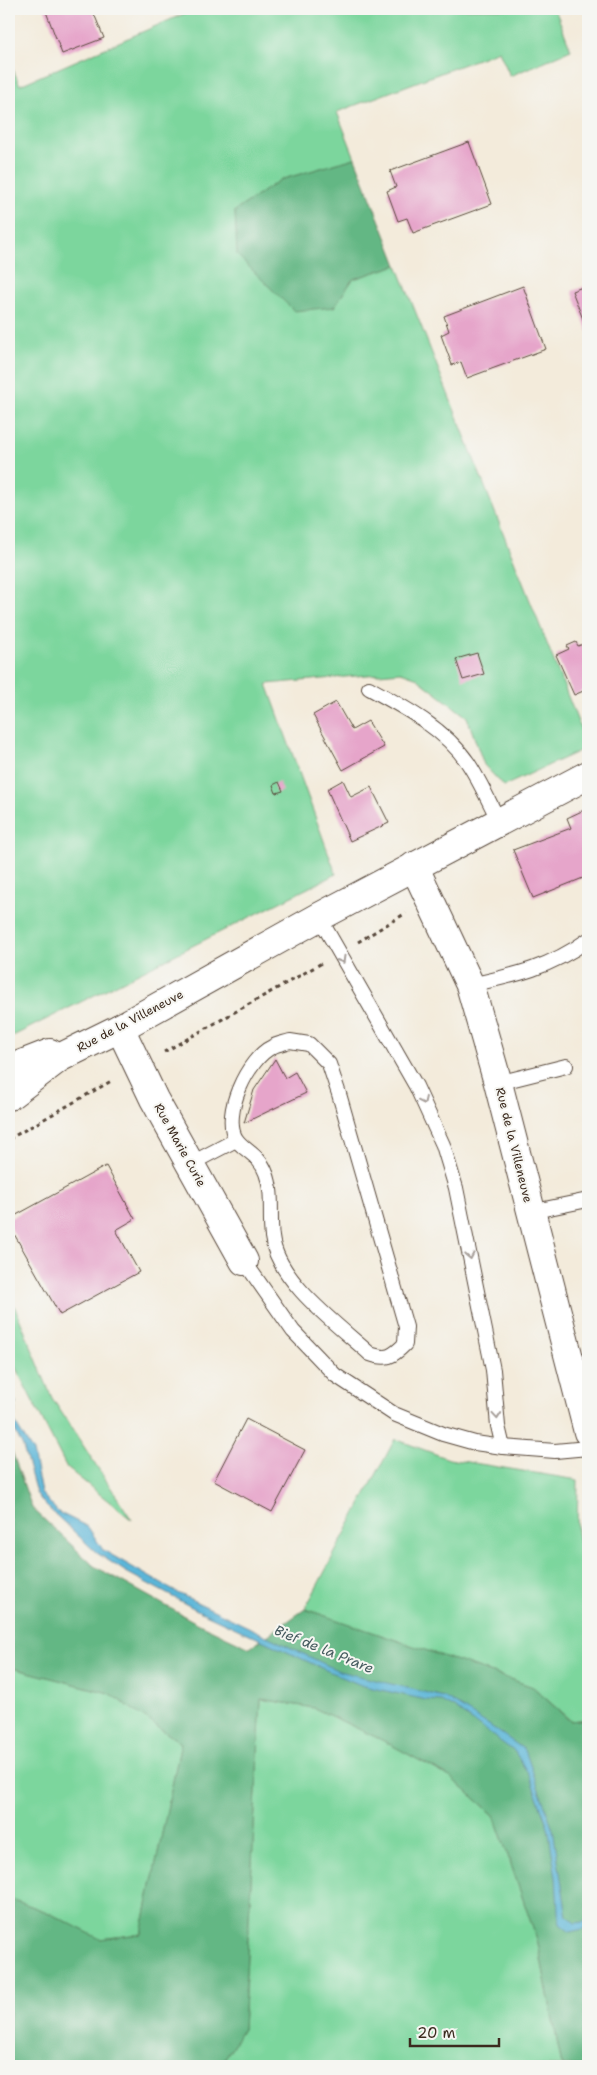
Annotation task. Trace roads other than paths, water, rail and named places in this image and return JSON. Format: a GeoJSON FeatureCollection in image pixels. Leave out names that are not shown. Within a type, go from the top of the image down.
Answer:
{"type":"FeatureCollection","features":[{"type":"Feature","properties":{"kind":"street","name":"Rue de la Villeneuve"},"geometry":{"type":"LineString","coordinates":[[9,1096],[59,1058],[120,1028],[319,917],[588,775]]}},
{"type":"Feature","properties":{"kind":"street","name":"Rue de la Villeneuve"},"geometry":{"type":"LineString","coordinates":[[414,866],[470,985],[498,1083],[588,1432]]}},
{"type":"Feature","properties":{"kind":"street","name":"Rue Marie Curie"},"geometry":{"type":"LineString","coordinates":[[120,1028],[190,1164],[244,1261]]}},
{"type":"Feature","properties":{"kind":"street"},"geometry":{"type":"LineString","coordinates":[[9,1069],[120,1028]]}},
{"type":"Feature","properties":{"kind":"lane"},"geometry":{"type":"LineString","coordinates":[[369,688],[414,714],[436,730],[456,749],[468,762],[499,821]]}},
{"type":"Feature","properties":{"kind":"lane"},"geometry":{"type":"LineString","coordinates":[[319,917],[416,1086],[444,1145],[456,1188],[491,1360],[498,1426],[503,1447]]}},
{"type":"Feature","properties":{"kind":"lane"},"geometry":{"type":"LineString","coordinates":[[470,985],[512,976],[548,965],[588,940]]}},
{"type":"Feature","properties":{"kind":"lane"},"geometry":{"type":"LineString","coordinates":[[290,1041],[308,1044],[329,1064],[342,1103],[406,1327],[405,1344],[394,1354],[383,1358],[370,1354],[301,1292],[277,1257],[272,1236],[268,1179],[264,1167],[253,1154],[236,1140],[230,1122],[234,1100],[258,1058],[271,1047],[290,1041]]}},
{"type":"Feature","properties":{"kind":"lane"},"geometry":{"type":"LineString","coordinates":[[498,1083],[566,1066]]}},
{"type":"Feature","properties":{"kind":"lane"},"geometry":{"type":"LineString","coordinates":[[190,1164],[236,1140]]}},
{"type":"Feature","properties":{"kind":"lane"},"geometry":{"type":"LineString","coordinates":[[530,1212],[588,1200]]}},
{"type":"Feature","properties":{"kind":"lane"},"geometry":{"type":"LineString","coordinates":[[244,1261],[293,1331],[335,1375],[394,1414],[443,1434],[475,1443],[555,1451],[588,1448]]}},
{"type":"Feature","properties":{"kind":"water"},"geometry":{"type":"Polygon","coordinates":[[[9,1388],[16,1403],[14,1421],[33,1452],[41,1493],[58,1512],[88,1527],[103,1550],[174,1591],[339,1671],[444,1697],[525,1750],[553,1829],[567,1916],[575,1923],[588,1921],[588,1928],[570,1932],[560,1924],[556,1878],[548,1827],[530,1777],[515,1752],[454,1708],[441,1701],[426,1700],[363,1686],[330,1672],[199,1611],[126,1572],[97,1553],[45,1505],[36,1493],[23,1447],[9,1418],[9,1388]]]}},
{"type":"Feature","properties":{"kind":"water label","name":"Bief de la Prare"},"geometry":{"type":"Point","coordinates":[324,1649]}}]}
